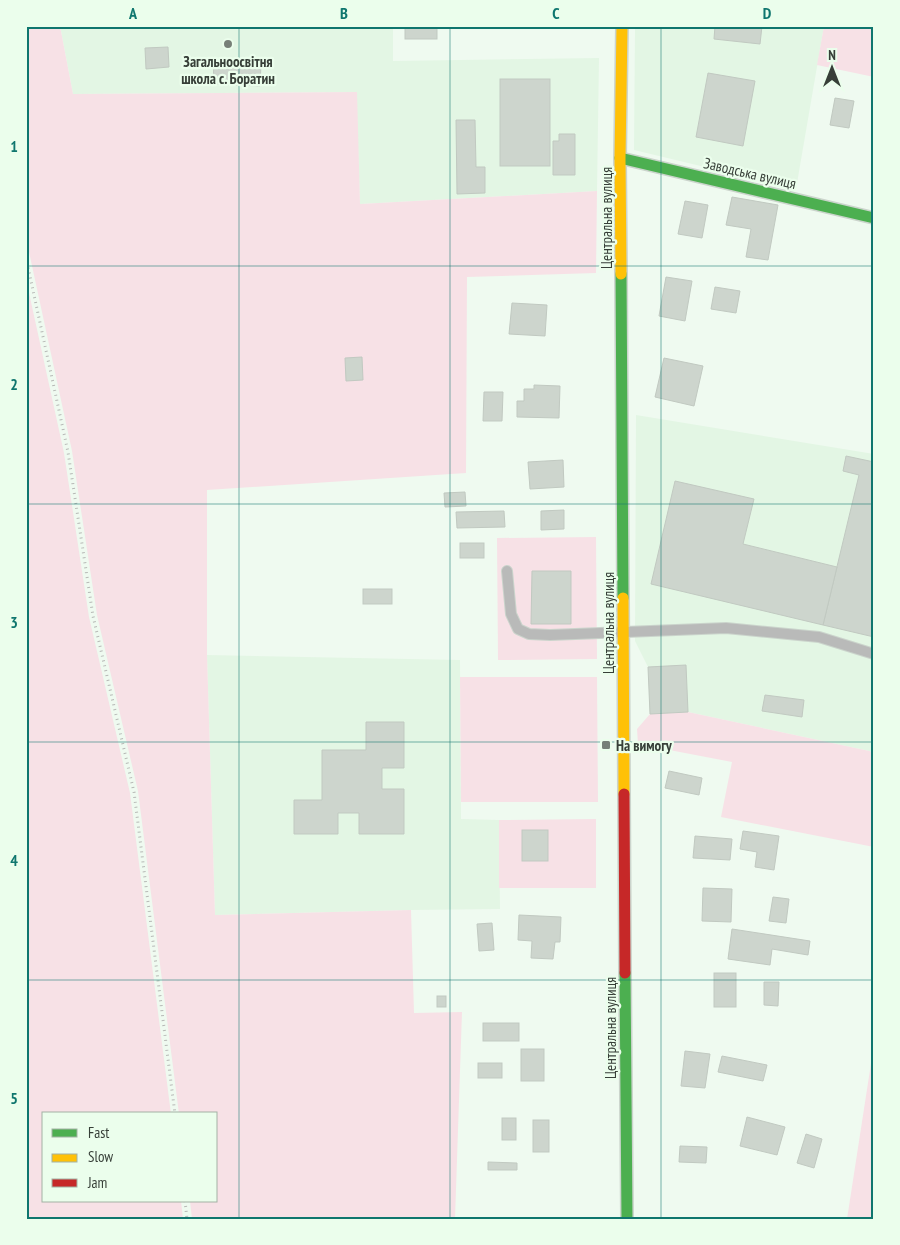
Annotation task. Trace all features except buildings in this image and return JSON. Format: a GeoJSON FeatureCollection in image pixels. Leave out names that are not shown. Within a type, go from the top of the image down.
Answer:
{"type":"FeatureCollection","features":[{"type":"Feature","properties":{"kind":"street","name":"Центральна вулиця"},"geometry":{"type":"LineString","coordinates":[[622,26],[620,158],[627,1219]]}},
{"type":"Feature","properties":{"kind":"street","name":"Заводська вулиця"},"geometry":{"type":"LineString","coordinates":[[620,158],[874,218]]}},
{"type":"Feature","properties":{"kind":"lane"},"geometry":{"type":"LineString","coordinates":[[507,570],[511,614],[518,629],[529,634],[550,635],[726,628],[819,638],[874,654]]}},
{"type":"Feature","properties":{"kind":"path"},"geometry":{"type":"LineString","coordinates":[[26,258],[68,452],[93,616],[134,792],[175,1112]]}},
{"type":"Feature","properties":{"kind":"path"},"geometry":{"type":"LineString","coordinates":[[185,1202],[187,1219]]}},
{"type":"Feature","properties":{"kind":"shaded area"},"geometry":{"type":"Polygon","coordinates":[[[26,26],[60,26],[73,94],[357,92],[360,204],[597,191],[596,273],[467,277],[466,473],[207,490],[207,655],[215,915],[411,910],[414,1013],[462,1012],[455,1219],[192,1219],[190,1202],[218,1202],[218,1112],[179,1112],[138,791],[97,615],[72,451],[26,238],[26,26]]]}},
{"type":"Feature","properties":{"kind":"shaded area"},"geometry":{"type":"Polygon","coordinates":[[[60,26],[393,26],[393,61],[599,58],[597,191],[360,204],[356,92],[73,94],[60,26]]]}},
{"type":"Feature","properties":{"kind":"shaded area"},"geometry":{"type":"Polygon","coordinates":[[[635,26],[824,26],[796,189],[634,150],[635,26]]]}},
{"type":"Feature","properties":{"kind":"shaded area"},"geometry":{"type":"Polygon","coordinates":[[[824,26],[874,26],[874,77],[817,65],[824,26]]]}},
{"type":"Feature","properties":{"kind":"shaded area"},"geometry":{"type":"Polygon","coordinates":[[[26,279],[64,453],[89,617],[130,793],[171,1112],[42,1112],[42,1202],[181,1202],[183,1219],[26,1219],[26,279]]]}},
{"type":"Feature","properties":{"kind":"shaded area"},"geometry":{"type":"Polygon","coordinates":[[[636,415],[874,454],[874,752],[688,712],[650,714],[648,667],[635,641],[636,415]]]}},
{"type":"Feature","properties":{"kind":"shaded area"},"geometry":{"type":"Polygon","coordinates":[[[596,537],[597,659],[498,660],[497,538],[596,537]]]}},
{"type":"Feature","properties":{"kind":"shaded area"},"geometry":{"type":"Polygon","coordinates":[[[207,655],[460,660],[461,819],[499,820],[500,909],[215,915],[207,655]]]}},
{"type":"Feature","properties":{"kind":"shaded area"},"geometry":{"type":"Polygon","coordinates":[[[460,677],[597,677],[598,802],[461,802],[460,677]]]}},
{"type":"Feature","properties":{"kind":"shaded area"},"geometry":{"type":"Polygon","coordinates":[[[688,712],[874,752],[874,847],[721,817],[732,762],[638,744],[637,729],[650,714],[688,712]]]}},
{"type":"Feature","properties":{"kind":"shaded area"},"geometry":{"type":"Polygon","coordinates":[[[596,819],[596,888],[499,888],[499,820],[596,819]]]}},
{"type":"Feature","properties":{"kind":"shaded area"},"geometry":{"type":"Polygon","coordinates":[[[874,1044],[874,1219],[847,1219],[874,1044]]]}},
{"type":"Feature","properties":{"kind":"traffic: fast"},"geometry":{"type":"LineString","coordinates":[[620,158],[874,218]]}},
{"type":"Feature","properties":{"kind":"traffic: fast"},"geometry":{"type":"LineString","coordinates":[[621,274],[623,598]]}},
{"type":"Feature","properties":{"kind":"traffic: fast"},"geometry":{"type":"LineString","coordinates":[[625,973],[627,1219]]}},
{"type":"Feature","properties":{"kind":"traffic: slow"},"geometry":{"type":"LineString","coordinates":[[621,274],[622,26]]}},
{"type":"Feature","properties":{"kind":"traffic: slow"},"geometry":{"type":"LineString","coordinates":[[623,598],[624,794]]}},
{"type":"Feature","properties":{"kind":"traffic: jam"},"geometry":{"type":"LineString","coordinates":[[624,794],[625,973]]}},
{"type":"Feature","properties":{"kind":"place","name":"Загальноосвітня школа с. Боратин"},"geometry":{"type":"Point","coordinates":[228,44]}},
{"type":"Feature","properties":{"kind":"place","name":"На вимогу"},"geometry":{"type":"Point","coordinates":[606,745]}}]}
